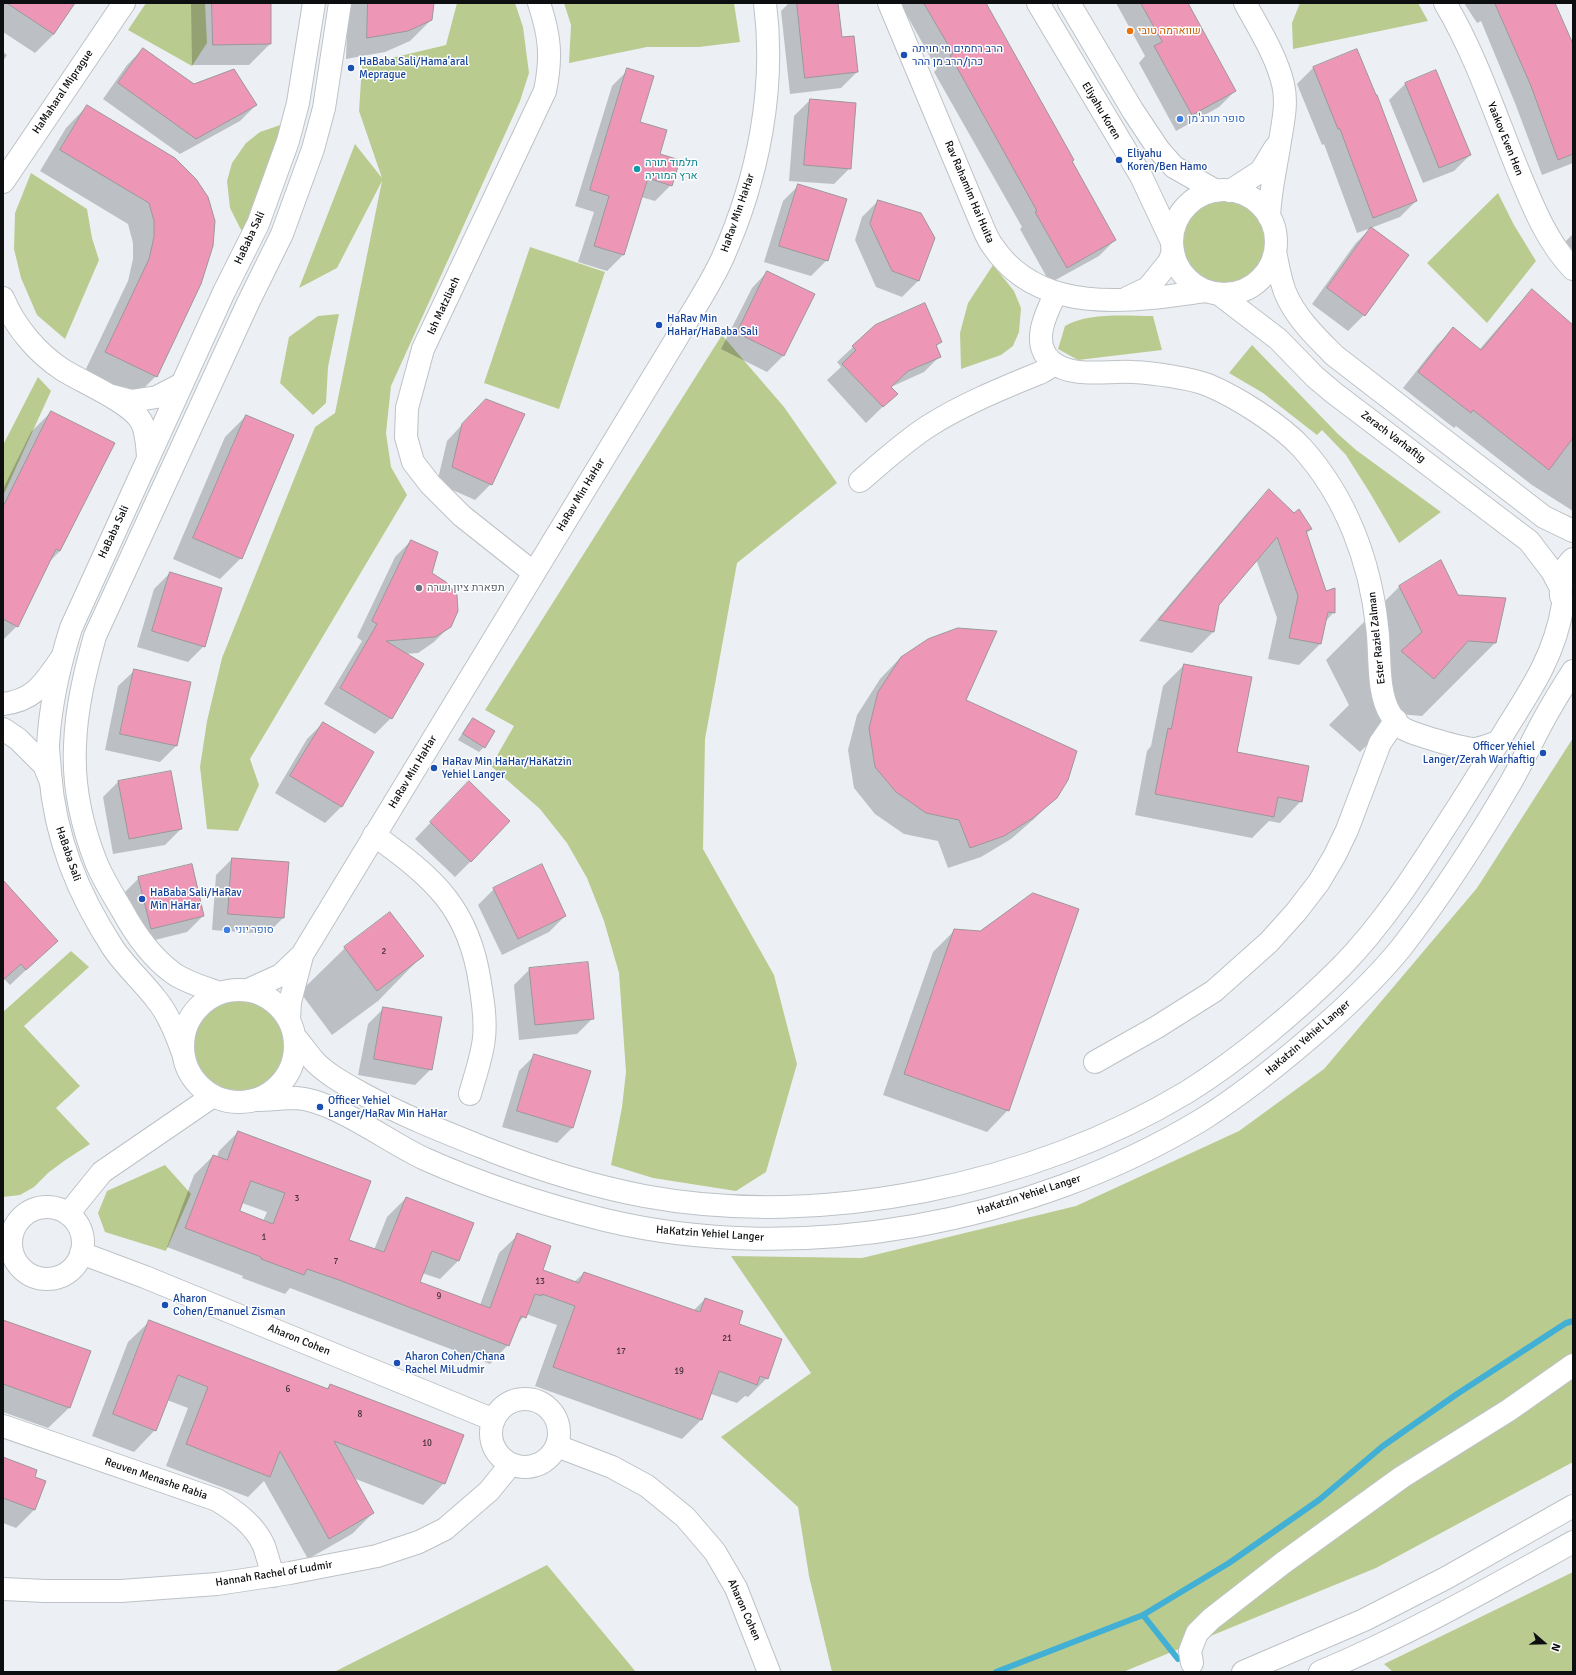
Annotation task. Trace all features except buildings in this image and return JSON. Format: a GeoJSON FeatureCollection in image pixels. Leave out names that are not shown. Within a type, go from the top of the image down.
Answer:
{"type":"FeatureCollection","features":[{"type":"Feature","properties":{"kind":"street","name":"HaMaharal Miprague"},"geometry":{"type":"LineString","coordinates":[[3,182],[124,3]]}},
{"type":"Feature","properties":{"kind":"street","name":"HaBaba Sali"},"geometry":{"type":"LineString","coordinates":[[183,1053],[170,1019],[156,999],[114,949],[72,872],[59,831],[52,799],[48,747],[52,708],[57,674],[71,628],[148,457],[258,224],[288,141],[298,103],[314,3]]}},
{"type":"Feature","properties":{"kind":"street"},"geometry":{"type":"LineString","coordinates":[[220,993],[174,974],[157,959],[135,934],[110,890],[96,862],[84,824],[78,795],[74,747],[78,711],[83,679],[95,636],[248,303],[282,234],[313,149],[324,108],[340,3]]}},
{"type":"Feature","properties":{"kind":"street","name":"Ish Matzliach"},"geometry":{"type":"LineString","coordinates":[[534,572],[462,516],[430,484],[414,462],[406,437],[407,408],[423,349],[545,91],[550,69],[549,42],[539,3]]}},
{"type":"Feature","properties":{"kind":"street","name":"HaRav Min HaHar"},"geometry":{"type":"LineString","coordinates":[[248,990],[281,975],[302,955],[679,334],[722,259],[735,228],[749,183],[763,124],[768,81],[769,45],[765,3]]}},
{"type":"Feature","properties":{"kind":"street","name":"Rav Rahamim Hai Huita"},"geometry":{"type":"LineString","coordinates":[[889,3],[992,245],[1008,265],[1034,285],[1056,293],[1083,299],[1120,301],[1212,293]]}},
{"type":"Feature","properties":{"kind":"street","name":"Eliyahu Koren"},"geometry":{"type":"LineString","coordinates":[[1038,3],[1140,176],[1172,247]]}},
{"type":"Feature","properties":{"kind":"street"},"geometry":{"type":"LineString","coordinates":[[1069,3],[1133,111],[1159,150],[1174,167],[1223,191],[1242,194],[1253,199],[1262,207],[1269,217],[1274,228],[1276,240],[1275,252],[1270,267],[1260,279],[1248,288],[1234,293],[1212,293],[1191,283],[1179,269],[1172,247]]}},
{"type":"Feature","properties":{"kind":"street"},"geometry":{"type":"LineString","coordinates":[[1245,3],[1278,68],[1283,84],[1283,122],[1271,192],[1269,217]]}},
{"type":"Feature","properties":{"kind":"street","name":"Yaakov Even Hen"},"geometry":{"type":"LineString","coordinates":[[1445,3],[1466,44],[1531,204],[1547,235],[1573,269]]}},
{"type":"Feature","properties":{"kind":"street"},"geometry":{"type":"LineString","coordinates":[[1120,301],[1148,288],[1169,262],[1174,227],[1180,214],[1190,203],[1202,195],[1223,191],[1261,171],[1276,147],[1283,122]]}},
{"type":"Feature","properties":{"kind":"street"},"geometry":{"type":"LineString","coordinates":[[1275,252],[1285,291],[1292,305],[1320,341],[1335,356],[1544,517],[1573,531]]}},
{"type":"Feature","properties":{"kind":"street"},"geometry":{"type":"LineString","coordinates":[[860,481],[896,449],[928,427],[957,410],[1042,372],[1054,364],[1043,350],[1040,334],[1047,311],[1056,293]]}},
{"type":"Feature","properties":{"kind":"street","name":"Zerach Varhaftig"},"geometry":{"type":"LineString","coordinates":[[1212,293],[1278,339],[1315,377],[1334,393],[1529,541],[1552,571],[1565,603]]}},
{"type":"Feature","properties":{"kind":"street"},"geometry":{"type":"LineString","coordinates":[[3,298],[21,330],[40,353],[62,370],[108,395],[129,410],[141,421],[146,435],[148,457]]}},
{"type":"Feature","properties":{"kind":"street","name":"Ester Raziel Zalman"},"geometry":{"type":"LineString","coordinates":[[1054,364],[1064,370],[1084,372],[1133,372],[1170,376],[1206,384],[1238,401],[1270,421],[1300,446],[1336,494],[1356,538],[1366,566],[1374,597],[1378,629],[1381,682],[1386,704],[1391,715],[1402,728],[1415,734],[1462,746],[1475,749],[1499,742]]}},
{"type":"Feature","properties":{"kind":"street"},"geometry":{"type":"LineString","coordinates":[[108,395],[131,401],[157,397],[182,384]]}},
{"type":"Feature","properties":{"kind":"street"},"geometry":{"type":"LineString","coordinates":[[292,1028],[295,1053],[291,1069],[282,1082],[270,1094],[256,1100],[241,1103],[226,1102],[213,1096],[198,1086],[188,1070],[183,1053],[184,1034],[191,1016],[204,1002],[220,993],[234,990],[248,990],[264,995],[278,1005],[316,1062],[336,1078],[390,1109],[435,1129],[550,1172],[645,1196],[690,1202],[739,1206],[788,1206],[841,1203],[899,1196],[984,1178],[1073,1148],[1148,1113],[1215,1074],[1276,1026],[1315,992],[1343,965],[1375,929],[1437,840],[1535,684],[1553,646],[1560,626],[1565,603],[1564,573],[1573,559]]}},
{"type":"Feature","properties":{"kind":"street"},"geometry":{"type":"LineString","coordinates":[[3,704],[14,703],[32,696],[62,659]]}},
{"type":"Feature","properties":{"kind":"street","name":"HaKatzin Yehiel Langer"},"geometry":{"type":"LineString","coordinates":[[256,1100],[299,1098],[321,1104],[423,1158],[533,1200],[639,1228],[686,1234],[745,1238],[788,1238],[844,1235],[904,1227],[950,1218],[992,1209],[1045,1192],[1085,1177],[1162,1141],[1233,1100],[1296,1050],[1366,987],[1399,949],[1464,858],[1512,780],[1548,711],[1573,671]]}},
{"type":"Feature","properties":{"kind":"street"},"geometry":{"type":"LineString","coordinates":[[1095,1062],[1157,1027],[1214,991],[1269,942],[1296,912],[1319,882],[1334,855],[1347,830],[1380,743],[1396,720]]}},
{"type":"Feature","properties":{"kind":"street"},"geometry":{"type":"LineString","coordinates":[[3,729],[18,739],[44,765],[51,782]]}},
{"type":"Feature","properties":{"kind":"street"},"geometry":{"type":"LineString","coordinates":[[374,835],[411,861],[443,892],[460,918],[476,958],[482,999],[484,1038],[470,1094]]}},
{"type":"Feature","properties":{"kind":"street","name":"HaRav Min HaHar"},"geometry":{"type":"LineString","coordinates":[[292,1028],[290,1002],[302,955]]}},
{"type":"Feature","properties":{"kind":"street"},"geometry":{"type":"LineString","coordinates":[[68,1214],[102,1172],[213,1096]]}},
{"type":"Feature","properties":{"kind":"street"},"geometry":{"type":"LineString","coordinates":[[46,1206],[57,1208],[68,1214],[76,1222],[81,1232],[82,1242],[80,1254],[75,1264],[67,1272],[56,1277],[44,1279],[33,1276],[22,1270],[15,1260],[7,1236],[15,1225],[23,1216],[33,1209],[46,1206]]}},
{"type":"Feature","properties":{"kind":"street","name":"Aharon Cohen"},"geometry":{"type":"LineString","coordinates":[[80,1254],[145,1277],[494,1420]]}},
{"type":"Feature","properties":{"kind":"street"},"geometry":{"type":"LineString","coordinates":[[1192,1664],[1190,1651],[1197,1633],[1211,1619],[1289,1559],[1402,1477],[1509,1410],[1573,1365]]}},
{"type":"Feature","properties":{"kind":"street"},"geometry":{"type":"LineString","coordinates":[[521,1398],[533,1399],[544,1403],[552,1411],[558,1422],[560,1434],[558,1446],[552,1455],[547,1459],[533,1466],[522,1467],[511,1464],[502,1458],[496,1450],[492,1440],[491,1430],[494,1420],[500,1409],[509,1402],[521,1398]]}},
{"type":"Feature","properties":{"kind":"street","name":"Reuven Menashe Rabia"},"geometry":{"type":"LineString","coordinates":[[3,1426],[217,1500],[234,1510],[252,1527],[263,1545],[273,1576]]}},
{"type":"Feature","properties":{"kind":"street","name":"Aharon Cohen"},"geometry":{"type":"LineString","coordinates":[[558,1446],[612,1467],[647,1486],[684,1517],[714,1552],[736,1588],[769,1672]]}},
{"type":"Feature","properties":{"kind":"street","name":"Hannah Rachel of Ludmir"},"geometry":{"type":"LineString","coordinates":[[3,1589],[45,1591],[122,1591],[217,1584],[273,1576],[377,1556],[419,1542],[445,1529],[489,1491],[511,1464]]}},
{"type":"Feature","properties":{"kind":"street"},"geometry":{"type":"LineString","coordinates":[[1243,1672],[1371,1616],[1446,1578],[1573,1506]]}},
{"type":"Feature","properties":{"kind":"street"},"geometry":{"type":"LineString","coordinates":[[1320,1672],[1405,1634],[1573,1542]]}},
{"type":"Feature","properties":{"kind":"green space"},"geometry":{"type":"Polygon","coordinates":[[[146,3],[205,3],[207,43],[192,66],[128,30],[146,3]]]}},
{"type":"Feature","properties":{"kind":"green space"},"geometry":{"type":"Polygon","coordinates":[[[457,3],[515,3],[523,27],[529,73],[520,101],[391,386],[386,433],[391,467],[407,495],[250,759],[259,785],[238,831],[207,829],[200,767],[207,721],[222,658],[315,427],[335,413],[382,181],[337,268],[299,288],[355,144],[382,178],[359,111],[362,65],[446,45],[457,3]]]}},
{"type":"Feature","properties":{"kind":"green space"},"geometry":{"type":"Polygon","coordinates":[[[564,3],[734,3],[740,42],[699,47],[647,47],[569,63],[571,25],[564,3]]]}},
{"type":"Feature","properties":{"kind":"green space"},"geometry":{"type":"Polygon","coordinates":[[[1300,3],[1418,3],[1428,21],[1293,49],[1292,23],[1300,3]]]}},
{"type":"Feature","properties":{"kind":"green space"},"geometry":{"type":"Polygon","coordinates":[[[289,122],[246,236],[240,228],[230,208],[227,181],[232,163],[246,143],[260,132],[289,122]]]}},
{"type":"Feature","properties":{"kind":"green space"},"geometry":{"type":"Polygon","coordinates":[[[31,173],[87,209],[92,238],[99,260],[65,339],[37,315],[21,278],[14,249],[15,213],[31,173]]]}},
{"type":"Feature","properties":{"kind":"green space"},"geometry":{"type":"Polygon","coordinates":[[[1498,193],[1514,225],[1536,261],[1487,323],[1427,263],[1498,193]]]}},
{"type":"Feature","properties":{"kind":"green space"},"geometry":{"type":"Polygon","coordinates":[[[1216,200],[1232,200],[1248,207],[1259,218],[1266,234],[1266,250],[1263,258],[1254,272],[1248,277],[1232,284],[1216,284],[1200,277],[1189,266],[1182,250],[1182,234],[1189,218],[1200,207],[1216,200]]]}},
{"type":"Feature","properties":{"kind":"green space"},"geometry":{"type":"Polygon","coordinates":[[[530,247],[605,272],[559,409],[484,383],[530,247]]]}},
{"type":"Feature","properties":{"kind":"green space"},"geometry":{"type":"Polygon","coordinates":[[[993,265],[1014,291],[1021,308],[1019,332],[1013,346],[1001,355],[961,369],[960,333],[968,303],[993,265]]]}},
{"type":"Feature","properties":{"kind":"green space"},"geometry":{"type":"Polygon","coordinates":[[[339,314],[328,367],[326,403],[313,415],[280,383],[289,337],[318,316],[339,314]]]}},
{"type":"Feature","properties":{"kind":"green space"},"geometry":{"type":"Polygon","coordinates":[[[1120,315],[1153,316],[1162,350],[1078,360],[1058,349],[1065,326],[1074,322],[1096,317],[1120,315]]]}},
{"type":"Feature","properties":{"kind":"green space"},"geometry":{"type":"Polygon","coordinates":[[[722,335],[784,407],[837,483],[737,563],[705,739],[703,849],[774,975],[797,1064],[766,1172],[736,1191],[653,1178],[611,1165],[622,1107],[626,1072],[619,973],[604,921],[587,878],[567,843],[540,809],[491,766],[514,726],[485,710],[722,335]]]}},
{"type":"Feature","properties":{"kind":"green space"},"geometry":{"type":"Polygon","coordinates":[[[1252,345],[1338,434],[1356,450],[1441,512],[1399,543],[1346,455],[1322,430],[1317,435],[1263,393],[1229,373],[1252,345]]]}},
{"type":"Feature","properties":{"kind":"green space"},"geometry":{"type":"Polygon","coordinates":[[[38,377],[51,391],[3,496],[3,445],[38,377]]]}},
{"type":"Feature","properties":{"kind":"green space"},"geometry":{"type":"Polygon","coordinates":[[[1573,738],[1573,1462],[1376,1568],[1123,1672],[832,1672],[809,1576],[798,1507],[721,1437],[811,1373],[731,1256],[862,1258],[1076,1206],[1239,1131],[1324,1069],[1477,888],[1573,738]]]}},
{"type":"Feature","properties":{"kind":"green space"},"geometry":{"type":"Polygon","coordinates":[[[71,951],[89,967],[24,1026],[80,1086],[56,1108],[90,1144],[48,1173],[34,1187],[20,1195],[3,1197],[3,1012],[71,951]]]}},
{"type":"Feature","properties":{"kind":"green space"},"geometry":{"type":"Polygon","coordinates":[[[239,998],[257,1002],[266,1006],[273,1012],[279,1019],[283,1028],[287,1046],[283,1064],[279,1073],[273,1080],[266,1086],[257,1090],[239,1094],[221,1090],[212,1086],[205,1080],[199,1073],[195,1064],[191,1046],[195,1028],[199,1019],[205,1012],[212,1006],[221,1002],[239,998]]]}},
{"type":"Feature","properties":{"kind":"green space"},"geometry":{"type":"Polygon","coordinates":[[[165,1165],[191,1194],[166,1251],[105,1232],[98,1213],[107,1191],[165,1165]]]}},
{"type":"Feature","properties":{"kind":"green space"},"geometry":{"type":"Polygon","coordinates":[[[547,1565],[636,1672],[334,1672],[547,1565]]]}},
{"type":"Feature","properties":{"kind":"green space"},"geometry":{"type":"Polygon","coordinates":[[[1573,1572],[1573,1672],[1393,1672],[1384,1664],[1573,1572]]]}},
{"type":"Feature","properties":{"kind":"waterway"},"geometry":{"type":"LineString","coordinates":[[996,1672],[1143,1615],[1229,1563],[1319,1500],[1383,1446],[1457,1394],[1566,1323],[1573,1321]]}},
{"type":"Feature","properties":{"kind":"waterway"},"geometry":{"type":"LineString","coordinates":[[1143,1615],[1178,1659]]}},
{"type":"Feature","properties":{"kind":"place","name":"שווארמה טובי"},"geometry":{"type":"Point","coordinates":[1130,31]}},
{"type":"Feature","properties":{"kind":"place","name":"הרב רחמים חי חויתה כהן/הרב מן ההר"},"geometry":{"type":"Point","coordinates":[904,55]}},
{"type":"Feature","properties":{"kind":"place","name":"HaBaba Sali/Hama'aral Meprague"},"geometry":{"type":"Point","coordinates":[351,68]}},
{"type":"Feature","properties":{"kind":"place","name":"סופר תורג'מן"},"geometry":{"type":"Point","coordinates":[1180,119]}},
{"type":"Feature","properties":{"kind":"place","name":"Eliyahu Koren/Ben Hamo"},"geometry":{"type":"Point","coordinates":[1119,160]}},
{"type":"Feature","properties":{"kind":"place","name":"תלמוד תורה ארץ המוריה"},"geometry":{"type":"Point","coordinates":[637,169]}},
{"type":"Feature","properties":{"kind":"place","name":"HaRav Min HaHar/HaBaba Sali"},"geometry":{"type":"Point","coordinates":[659,325]}},
{"type":"Feature","properties":{"kind":"place","name":"תפארת ציון ושרה"},"geometry":{"type":"Point","coordinates":[419,588]}},
{"type":"Feature","properties":{"kind":"place","name":"Officer Yehiel Langer/Zerah Warhaftig"},"geometry":{"type":"Point","coordinates":[1543,753]}},
{"type":"Feature","properties":{"kind":"place","name":"HaRav Min HaHar/HaKatzin Yehiel Langer"},"geometry":{"type":"Point","coordinates":[434,768]}},
{"type":"Feature","properties":{"kind":"place","name":"HaBaba Sali/HaRav Min HaHar"},"geometry":{"type":"Point","coordinates":[142,899]}},
{"type":"Feature","properties":{"kind":"place","name":"סופר יוני"},"geometry":{"type":"Point","coordinates":[227,930]}},
{"type":"Feature","properties":{"kind":"place","name":"Officer Yehiel Langer/HaRav Min HaHar"},"geometry":{"type":"Point","coordinates":[320,1107]}},
{"type":"Feature","properties":{"kind":"place","name":"Aharon Cohen/Emanuel Zisman"},"geometry":{"type":"Point","coordinates":[165,1305]}},
{"type":"Feature","properties":{"kind":"place","name":"Aharon Cohen/Chana Rachel MiLudmir"},"geometry":{"type":"Point","coordinates":[397,1363]}}]}
